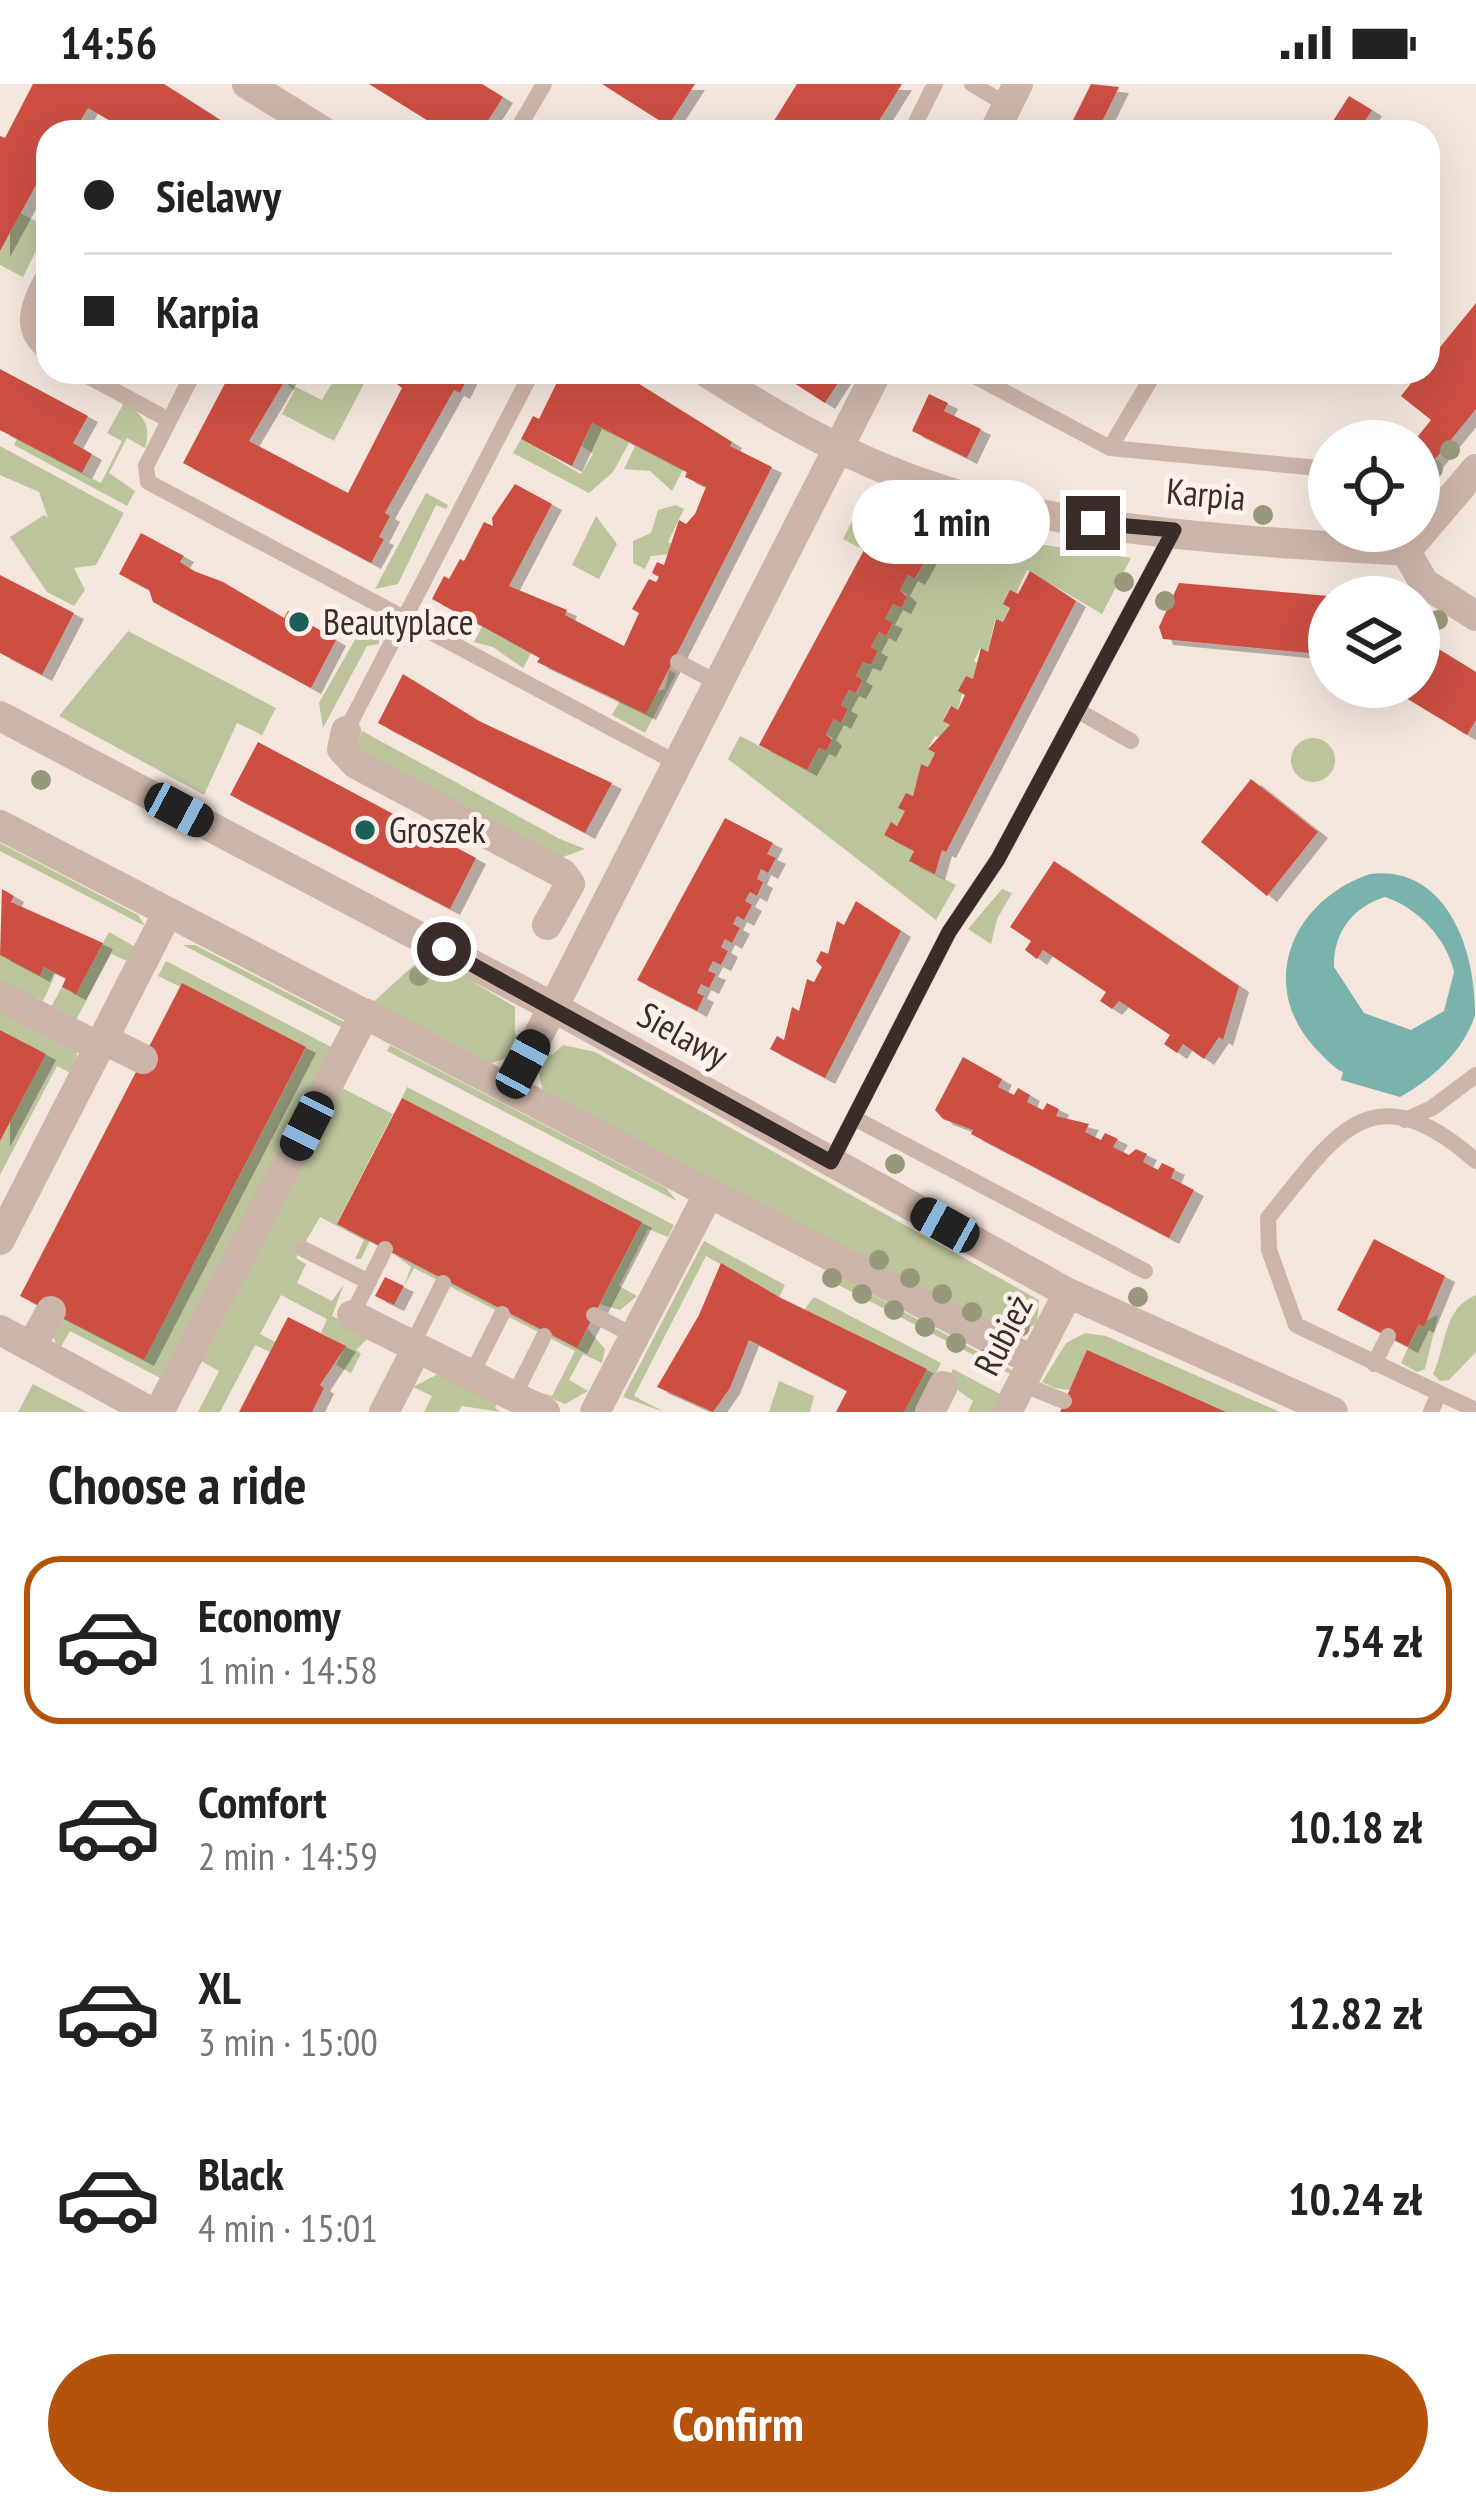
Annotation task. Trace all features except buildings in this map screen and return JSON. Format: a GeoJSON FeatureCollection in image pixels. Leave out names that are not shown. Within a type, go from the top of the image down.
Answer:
{"type":"FeatureCollection","features":[{"type":"Feature","properties":{"kind":"street"},"geometry":{"type":"LineString","coordinates":[[247,84],[297,120]]}},
{"type":"Feature","properties":{"kind":"street","name":"Karpia"},"geometry":{"type":"LineString","coordinates":[[727,384],[839,449],[902,476],[1013,509],[1308,542]]}},
{"type":"Feature","properties":{"kind":"street"},"geometry":{"type":"LineString","coordinates":[[511,1088],[871,384]]}},
{"type":"Feature","properties":{"kind":"street"},"geometry":{"type":"LineString","coordinates":[[1440,511],[1476,469]]}},
{"type":"Feature","properties":{"kind":"street"},"geometry":{"type":"LineString","coordinates":[[1407,552],[1424,584],[1476,616]]}},
{"type":"Feature","properties":{"kind":"street","name":"Sielawy"},"geometry":{"type":"LineString","coordinates":[[0,716],[555,1002],[1068,1293],[1333,1412]]}},
{"type":"Feature","properties":{"kind":"street"},"geometry":{"type":"LineString","coordinates":[[346,731],[343,748],[356,764],[562,874],[570,884],[547,926]]}},
{"type":"Feature","properties":{"kind":"street"},"geometry":{"type":"LineString","coordinates":[[0,825],[709,1192],[1019,1389]]}},
{"type":"Feature","properties":{"kind":"street"},"geometry":{"type":"LineString","coordinates":[[0,1240],[168,912]]}},
{"type":"Feature","properties":{"kind":"street"},"geometry":{"type":"LineString","coordinates":[[0,996],[142,1058]]}},
{"type":"Feature","properties":{"kind":"street"},"geometry":{"type":"LineString","coordinates":[[0,1330],[154,1412],[364,1013]]}},
{"type":"Feature","properties":{"kind":"street"},"geometry":{"type":"LineString","coordinates":[[595,1412],[709,1192]]}},
{"type":"Feature","properties":{"kind":"street","name":"Rubież"},"geometry":{"type":"LineString","coordinates":[[1019,1389],[1068,1293]]}},
{"type":"Feature","properties":{"kind":"street"},"geometry":{"type":"LineString","coordinates":[[31,1347],[50,1311]]}},
{"type":"Feature","properties":{"kind":"street"},"geometry":{"type":"LineString","coordinates":[[352,1315],[545,1412]]}},
{"type":"Feature","properties":{"kind":"street"},"geometry":{"type":"LineString","coordinates":[[384,1412],[414,1346]]}},
{"type":"Feature","properties":{"kind":"lane"},"geometry":{"type":"LineString","coordinates":[[523,120],[544,84]]}},
{"type":"Feature","properties":{"kind":"lane"},"geometry":{"type":"LineString","coordinates":[[917,120],[935,84]]}},
{"type":"Feature","properties":{"kind":"lane"},"geometry":{"type":"LineString","coordinates":[[972,84],[1007,107]]}},
{"type":"Feature","properties":{"kind":"lane"},"geometry":{"type":"LineString","coordinates":[[36,294],[26,316],[27,332],[36,341]]}},
{"type":"Feature","properties":{"kind":"lane"},"geometry":{"type":"LineString","coordinates":[[102,384],[169,420]]}},
{"type":"Feature","properties":{"kind":"lane"},"geometry":{"type":"LineString","coordinates":[[188,384],[146,466],[148,482],[679,764]]}},
{"type":"Feature","properties":{"kind":"lane"},"geometry":{"type":"LineString","coordinates":[[346,731],[526,384]]}},
{"type":"Feature","properties":{"kind":"lane"},"geometry":{"type":"LineString","coordinates":[[990,384],[1110,448],[1308,467]]}},
{"type":"Feature","properties":{"kind":"lane"},"geometry":{"type":"LineString","coordinates":[[1110,448],[1148,384]]}},
{"type":"Feature","properties":{"kind":"lane"},"geometry":{"type":"LineString","coordinates":[[831,1162],[949,932],[998,859],[1174,530]]}},
{"type":"Feature","properties":{"kind":"lane"},"geometry":{"type":"LineString","coordinates":[[678,662],[720,684]]}},
{"type":"Feature","properties":{"kind":"lane"},"geometry":{"type":"LineString","coordinates":[[1080,712],[1131,741]]}},
{"type":"Feature","properties":{"kind":"lane"},"geometry":{"type":"LineString","coordinates":[[1404,1120],[1432,1108],[1476,1075]]}},
{"type":"Feature","properties":{"kind":"lane"},"geometry":{"type":"LineString","coordinates":[[854,1118],[1145,1271]]}},
{"type":"Feature","properties":{"kind":"lane"},"geometry":{"type":"LineString","coordinates":[[1476,1161],[1428,1123],[1355,1120],[1339,1131],[1268,1218],[1269,1250],[1296,1325],[1476,1410]]}},
{"type":"Feature","properties":{"kind":"lane"},"geometry":{"type":"LineString","coordinates":[[304,1249],[369,1282]]}},
{"type":"Feature","properties":{"kind":"lane"},"geometry":{"type":"LineString","coordinates":[[352,1315],[385,1249]]}},
{"type":"Feature","properties":{"kind":"lane"},"geometry":{"type":"LineString","coordinates":[[414,1346],[443,1283]]}},
{"type":"Feature","properties":{"kind":"lane"},"geometry":{"type":"LineString","coordinates":[[471,1375],[502,1314]]}},
{"type":"Feature","properties":{"kind":"lane"},"geometry":{"type":"LineString","coordinates":[[594,1315],[635,1336]]}},
{"type":"Feature","properties":{"kind":"lane"},"geometry":{"type":"LineString","coordinates":[[514,1396],[544,1336]]}},
{"type":"Feature","properties":{"kind":"lane"},"geometry":{"type":"LineString","coordinates":[[1374,1364],[1388,1336]]}},
{"type":"Feature","properties":{"kind":"lane"},"geometry":{"type":"LineString","coordinates":[[1019,1389],[1064,1401]]}},
{"type":"Feature","properties":{"kind":"lane"},"geometry":{"type":"LineString","coordinates":[[1431,1412],[1439,1394]]}},
{"type":"Feature","properties":{"kind":"green space"},"geometry":{"type":"Polygon","coordinates":[[[20,213],[36,221],[36,251],[23,277],[0,265],[0,251],[20,213]]]}},
{"type":"Feature","properties":{"kind":"green space"},"geometry":{"type":"Polygon","coordinates":[[[288,384],[322,400],[331,384],[364,384],[334,441],[282,414],[294,391],[288,384]]]}},
{"type":"Feature","properties":{"kind":"green space"},"geometry":{"type":"Polygon","coordinates":[[[124,403],[141,416],[147,433],[145,448],[127,438],[109,473],[135,491],[127,506],[14,445],[17,439],[101,483],[122,441],[107,433],[124,403]]]}},
{"type":"Feature","properties":{"kind":"green space"},"geometry":{"type":"Polygon","coordinates":[[[592,423],[629,443],[613,472],[589,493],[513,453],[521,439],[581,474],[593,454],[582,446],[592,423]]]}},
{"type":"Feature","properties":{"kind":"green space"},"geometry":{"type":"Polygon","coordinates":[[[0,446],[124,513],[96,565],[74,568],[85,590],[74,606],[47,592],[10,537],[44,515],[48,518],[39,492],[0,475],[0,446]]]}},
{"type":"Feature","properties":{"kind":"green space"},"geometry":{"type":"Polygon","coordinates":[[[635,446],[683,470],[672,491],[650,471],[624,469],[635,446]]]}},
{"type":"Feature","properties":{"kind":"green space"},"geometry":{"type":"Polygon","coordinates":[[[426,493],[448,505],[446,509],[436,505],[398,584],[375,589],[426,493]]]}},
{"type":"Feature","properties":{"kind":"green space"},"geometry":{"type":"Polygon","coordinates":[[[878,502],[1011,540],[1131,558],[1102,614],[1027,570],[1003,622],[995,619],[988,652],[980,648],[974,661],[981,665],[973,679],[966,677],[958,710],[950,706],[943,720],[950,725],[943,738],[935,736],[928,749],[935,753],[928,767],[921,764],[913,796],[906,794],[899,807],[905,811],[897,826],[891,823],[884,835],[914,851],[910,861],[956,885],[936,920],[728,759],[740,736],[807,770],[819,748],[826,751],[833,738],[826,734],[834,719],[842,722],[848,709],[841,705],[849,690],[857,693],[863,680],[856,676],[863,662],[871,665],[878,652],[871,647],[879,632],[886,636],[893,624],[885,619],[893,604],[901,607],[907,595],[900,590],[908,575],[916,579],[927,556],[896,539],[890,549],[867,538],[864,550],[843,539],[854,517],[878,502]]]}},
{"type":"Feature","properties":{"kind":"green space"},"geometry":{"type":"Polygon","coordinates":[[[676,505],[684,509],[668,542],[674,546],[669,554],[651,556],[645,569],[633,563],[633,541],[651,533],[658,510],[676,505]]]}},
{"type":"Feature","properties":{"kind":"green space"},"geometry":{"type":"Polygon","coordinates":[[[596,516],[617,544],[599,579],[572,565],[596,516]]]}},
{"type":"Feature","properties":{"kind":"green space"},"geometry":{"type":"Polygon","coordinates":[[[369,615],[378,627],[379,644],[367,646],[323,728],[319,703],[369,615]]]}},
{"type":"Feature","properties":{"kind":"green space"},"geometry":{"type":"Polygon","coordinates":[[[482,627],[531,653],[523,668],[493,647],[474,642],[482,627]]]}},
{"type":"Feature","properties":{"kind":"green space"},"geometry":{"type":"Polygon","coordinates":[[[128,631],[276,708],[262,735],[237,723],[204,795],[59,716],[128,631]]]}},
{"type":"Feature","properties":{"kind":"green space"},"geometry":{"type":"Polygon","coordinates":[[[669,670],[676,674],[645,733],[612,715],[620,701],[665,689],[669,670]]]}},
{"type":"Feature","properties":{"kind":"green space"},"geometry":{"type":"Polygon","coordinates":[[[362,731],[585,849],[560,858],[371,759],[358,744],[362,731]]]}},
{"type":"Feature","properties":{"kind":"green space"},"geometry":{"type":"Polygon","coordinates":[[[1313,738],[1328,745],[1335,760],[1328,775],[1313,782],[1298,775],[1291,760],[1298,745],[1313,738]]]}},
{"type":"Feature","properties":{"kind":"green space"},"geometry":{"type":"Polygon","coordinates":[[[0,843],[138,915],[145,926],[0,851],[0,843]]]}},
{"type":"Feature","properties":{"kind":"green space"},"geometry":{"type":"Polygon","coordinates":[[[1002,889],[1012,893],[997,919],[991,944],[968,929],[1002,889]]]}},
{"type":"Feature","properties":{"kind":"green space"},"geometry":{"type":"Polygon","coordinates":[[[109,932],[141,950],[134,964],[111,954],[76,1020],[51,1007],[62,987],[76,993],[109,932]]]}},
{"type":"Feature","properties":{"kind":"green space"},"geometry":{"type":"Polygon","coordinates":[[[183,945],[195,945],[348,1024],[345,1029],[183,945]]]}},
{"type":"Feature","properties":{"kind":"green space"},"geometry":{"type":"Polygon","coordinates":[[[426,954],[515,1007],[515,1034],[522,1039],[510,1057],[488,1064],[370,1005],[426,954]]]}},
{"type":"Feature","properties":{"kind":"green space"},"geometry":{"type":"Polygon","coordinates":[[[0,955],[40,975],[44,967],[56,973],[43,1001],[0,983],[0,955]]]}},
{"type":"Feature","properties":{"kind":"green space"},"geometry":{"type":"Polygon","coordinates":[[[166,961],[335,1049],[164,1380],[70,1331],[59,1350],[53,1337],[62,1317],[144,1359],[306,1048],[158,976],[166,961]]]}},
{"type":"Feature","properties":{"kind":"green space"},"geometry":{"type":"Polygon","coordinates":[[[0,1009],[77,1051],[76,1076],[57,1066],[0,1175],[0,1141],[45,1054],[0,1030],[0,1009]]]}},
{"type":"Feature","properties":{"kind":"green space"},"geometry":{"type":"Polygon","coordinates":[[[390,1045],[666,1188],[677,1201],[387,1051],[390,1045]]]}},
{"type":"Feature","properties":{"kind":"green space"},"geometry":{"type":"Polygon","coordinates":[[[563,1045],[595,1052],[1039,1300],[1037,1324],[1009,1336],[543,1092],[538,1069],[544,1051],[552,1055],[563,1045]]]}},
{"type":"Feature","properties":{"kind":"green space"},"geometry":{"type":"Polygon","coordinates":[[[340,1087],[393,1114],[337,1223],[370,1241],[361,1259],[355,1259],[364,1240],[320,1217],[296,1258],[306,1264],[297,1283],[332,1301],[344,1284],[332,1316],[370,1336],[356,1350],[361,1354],[351,1373],[336,1365],[345,1346],[321,1333],[327,1319],[281,1295],[260,1334],[275,1342],[270,1352],[255,1345],[220,1412],[198,1412],[219,1371],[199,1360],[340,1087]]]}},
{"type":"Feature","properties":{"kind":"green space"},"geometry":{"type":"Polygon","coordinates":[[[407,1087],[674,1225],[668,1237],[648,1229],[619,1286],[637,1296],[620,1310],[600,1304],[642,1222],[402,1098],[407,1087]]]}},
{"type":"Feature","properties":{"kind":"green space"},"geometry":{"type":"Polygon","coordinates":[[[704,1241],[785,1285],[779,1297],[706,1256],[634,1396],[664,1412],[623,1397],[704,1241]]]}},
{"type":"Feature","properties":{"kind":"green space"},"geometry":{"type":"Polygon","coordinates":[[[394,1254],[576,1348],[587,1328],[605,1349],[602,1363],[583,1354],[569,1380],[588,1391],[565,1404],[532,1390],[552,1396],[575,1351],[414,1268],[404,1286],[411,1267],[394,1254]]]}},
{"type":"Feature","properties":{"kind":"green space"},"geometry":{"type":"Polygon","coordinates":[[[826,1270],[1014,1371],[1012,1375],[825,1278],[826,1270]]]}},
{"type":"Feature","properties":{"kind":"green space"},"geometry":{"type":"Polygon","coordinates":[[[1476,1295],[1476,1352],[1449,1380],[1440,1381],[1433,1374],[1451,1319],[1476,1295]]]}},
{"type":"Feature","properties":{"kind":"green space"},"geometry":{"type":"Polygon","coordinates":[[[814,1297],[941,1363],[916,1412],[904,1412],[926,1369],[804,1310],[814,1297]]]}},
{"type":"Feature","properties":{"kind":"green space"},"geometry":{"type":"Polygon","coordinates":[[[1438,1315],[1425,1369],[1417,1372],[1401,1363],[1419,1324],[1438,1315]]]}},
{"type":"Feature","properties":{"kind":"green space"},"geometry":{"type":"Polygon","coordinates":[[[1085,1333],[1106,1336],[1280,1412],[1225,1412],[1055,1388],[1042,1382],[1066,1343],[1085,1333]]]}},
{"type":"Feature","properties":{"kind":"green space"},"geometry":{"type":"Polygon","coordinates":[[[953,1369],[1002,1395],[993,1412],[968,1412],[973,1401],[946,1382],[953,1369]]]}},
{"type":"Feature","properties":{"kind":"green space"},"geometry":{"type":"Polygon","coordinates":[[[438,1374],[498,1402],[495,1408],[501,1412],[462,1406],[458,1412],[424,1412],[432,1396],[413,1387],[438,1374]]]}},
{"type":"Feature","properties":{"kind":"green space"},"geometry":{"type":"Polygon","coordinates":[[[779,1381],[814,1396],[810,1412],[769,1412],[779,1381]]]}},
{"type":"Feature","properties":{"kind":"green space"},"geometry":{"type":"Polygon","coordinates":[[[33,1384],[87,1412],[18,1412],[33,1384]]]}},
{"type":"Feature","properties":{"kind":"water"},"geometry":{"type":"Polygon","coordinates":[[[1370,874],[1396,875],[1418,883],[1451,916],[1470,963],[1475,1015],[1470,1028],[1445,1063],[1400,1097],[1341,1080],[1343,1072],[1315,1048],[1297,1023],[1288,997],[1291,946],[1303,923],[1343,886],[1370,874]],[[1385,897],[1354,915],[1341,933],[1334,967],[1364,1013],[1411,1030],[1444,1011],[1454,972],[1438,936],[1385,897]]]}},
{"type":"Feature","properties":{"kind":"place","name":"Beautyplace"},"geometry":{"type":"Point","coordinates":[299,622]}},
{"type":"Feature","properties":{"kind":"place","name":"Groszek"},"geometry":{"type":"Point","coordinates":[365,830]}},
{"type":"Feature","properties":{"kind":"route"},"geometry":{"type":"LineString","coordinates":[[444,949],[831,1162],[949,932],[998,859],[1174,530],[1093,523]]}}]}
